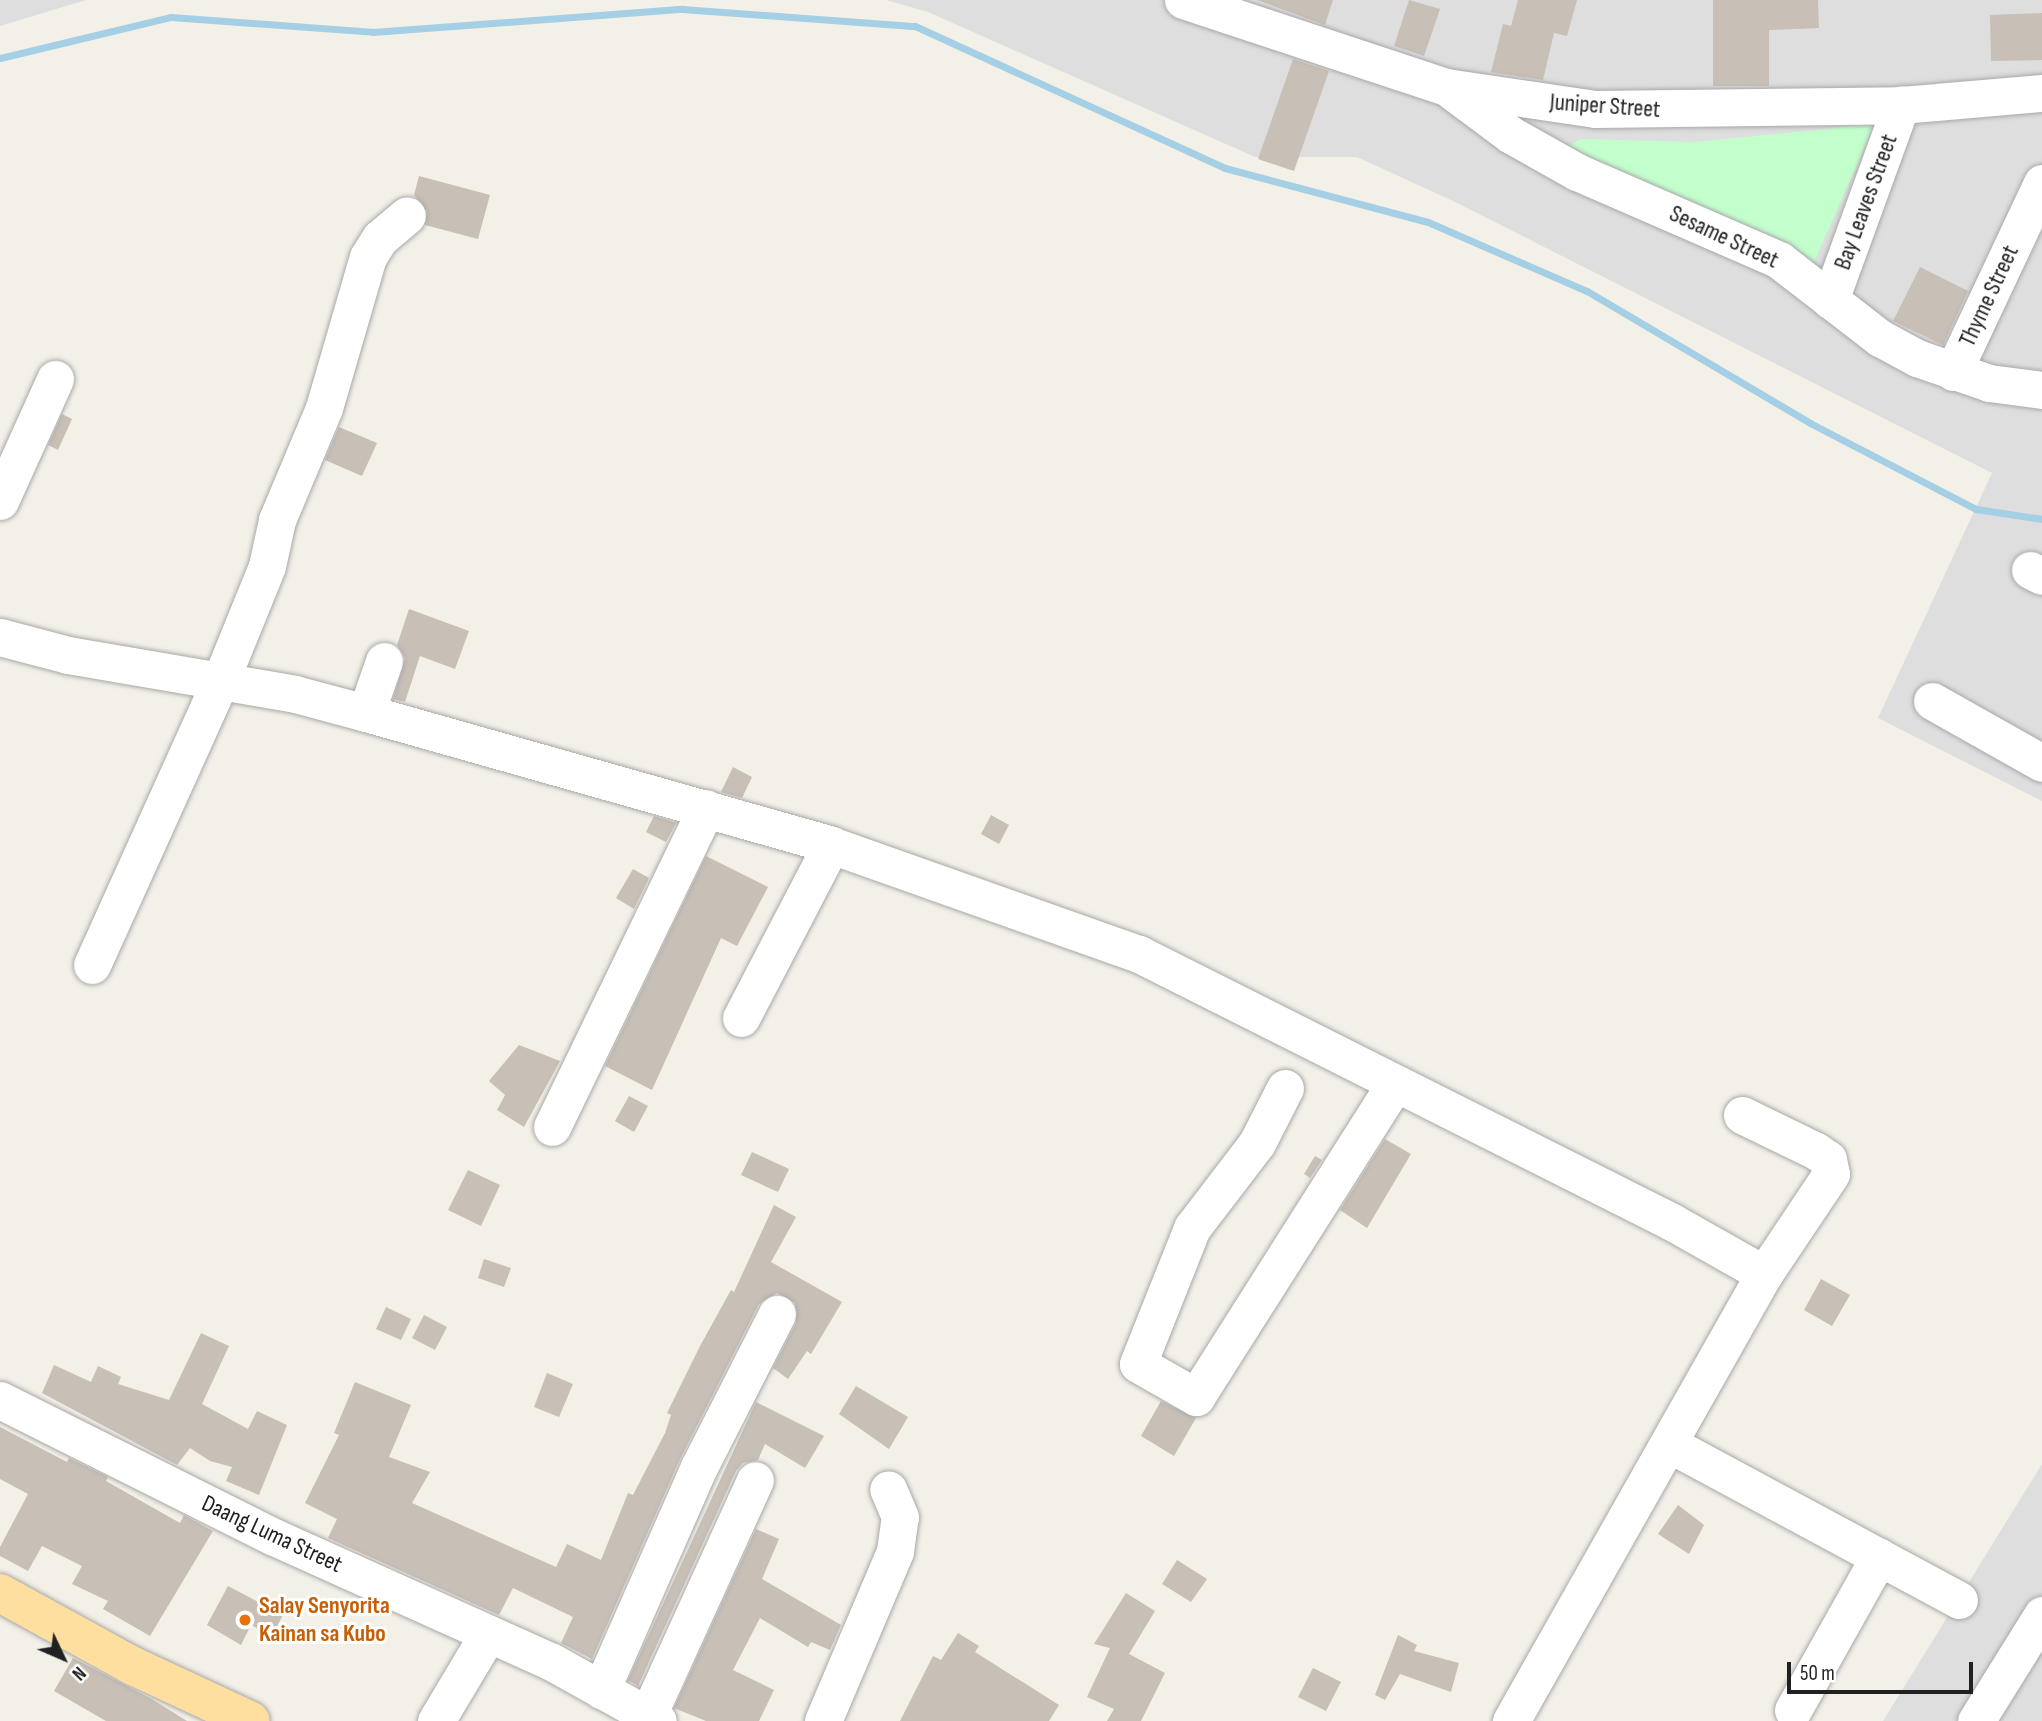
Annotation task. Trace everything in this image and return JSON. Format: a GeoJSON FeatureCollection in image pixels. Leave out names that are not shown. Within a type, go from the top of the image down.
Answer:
{"type":"FeatureCollection","features":[{"type":"Feature","properties":{"kind":"main road"},"geometry":{"type":"LineString","coordinates":[[0,1593],[131,1665],[251,1721]]}},
{"type":"Feature","properties":{"kind":"street","name":"Juniper Street"},"geometry":{"type":"LineString","coordinates":[[1183,0],[1235,8],[1446,87],[1595,109],[1901,105],[2042,93]]}},
{"type":"Feature","properties":{"kind":"street","name":"Sesame Street"},"geometry":{"type":"LineString","coordinates":[[1446,87],[1511,135],[1577,172],[1779,260],[1880,338],[1953,372],[2042,390]]}},
{"type":"Feature","properties":{"kind":"street","name":"Bay Leaves Street"},"geometry":{"type":"LineString","coordinates":[[1830,300],[1901,105]]}},
{"type":"Feature","properties":{"kind":"street","name":"Thyme Street"},"geometry":{"type":"LineString","coordinates":[[1953,372],[2042,183]]}},
{"type":"Feature","properties":{"kind":"street"},"geometry":{"type":"LineString","coordinates":[[92,965],[220,682],[267,566],[277,520],[324,408],[368,257],[380,238],[407,215]]}},
{"type":"Feature","properties":{"kind":"street"},"geometry":{"type":"LineString","coordinates":[[0,501],[55,379]]}},
{"type":"Feature","properties":{"kind":"street"},"geometry":{"type":"LineString","coordinates":[[0,637],[68,655],[220,682],[366,713],[831,845],[1139,954],[1672,1222],[1764,1274]]}},
{"type":"Feature","properties":{"kind":"street"},"geometry":{"type":"LineString","coordinates":[[366,713],[384,661]]}},
{"type":"Feature","properties":{"kind":"street"},"geometry":{"type":"LineString","coordinates":[[1932,701],[2042,764]]}},
{"type":"Feature","properties":{"kind":"street"},"geometry":{"type":"LineString","coordinates":[[552,1127],[706,808]]}},
{"type":"Feature","properties":{"kind":"street"},"geometry":{"type":"LineString","coordinates":[[741,1018],[831,845]]}},
{"type":"Feature","properties":{"kind":"street"},"geometry":{"type":"LineString","coordinates":[[1285,1088],[1258,1143],[1192,1228],[1138,1364],[1196,1397],[1395,1084]]}},
{"type":"Feature","properties":{"kind":"street"},"geometry":{"type":"LineString","coordinates":[[1511,1721],[1671,1446],[1764,1274],[1831,1174],[1828,1159],[1815,1150],[1742,1115]]}},
{"type":"Feature","properties":{"kind":"street"},"geometry":{"type":"LineString","coordinates":[[601,1690],[699,1467],[777,1314]]}},
{"type":"Feature","properties":{"kind":"street","name":"Daang Luma Street"},"geometry":{"type":"LineString","coordinates":[[0,1401],[274,1537],[488,1634],[653,1718]]}},
{"type":"Feature","properties":{"kind":"street"},"geometry":{"type":"LineString","coordinates":[[1671,1446],[1959,1600]]}},
{"type":"Feature","properties":{"kind":"street"},"geometry":{"type":"LineString","coordinates":[[653,1718],[755,1480]]}},
{"type":"Feature","properties":{"kind":"street"},"geometry":{"type":"LineString","coordinates":[[823,1721],[895,1551],[900,1517],[888,1489]]}},
{"type":"Feature","properties":{"kind":"street"},"geometry":{"type":"LineString","coordinates":[[1793,1710],[1879,1557]]}},
{"type":"Feature","properties":{"kind":"street"},"geometry":{"type":"LineString","coordinates":[[1976,1721],[2042,1615]]}},
{"type":"Feature","properties":{"kind":"street"},"geometry":{"type":"LineString","coordinates":[[436,1721],[488,1634]]}},
{"type":"Feature","properties":{"kind":"shaded area"},"geometry":{"type":"Polygon","coordinates":[[[0,0],[86,0],[0,26],[0,0]]]}},
{"type":"Feature","properties":{"kind":"shaded area"},"geometry":{"type":"Polygon","coordinates":[[[886,0],[2042,0],[2042,801],[1878,718],[1992,473],[1453,201],[1357,157],[1255,157],[928,12],[886,0]]]}},
{"type":"Feature","properties":{"kind":"shaded area"},"geometry":{"type":"Polygon","coordinates":[[[2042,1464],[2042,1721],[1883,1721],[2042,1464]]]}},
{"type":"Feature","properties":{"kind":"green space"},"geometry":{"type":"Polygon","coordinates":[[[1875,124],[1814,262],[1762,231],[1674,203],[1566,147],[1581,139],[1695,142],[1875,124]]]}},
{"type":"Feature","properties":{"kind":"building"},"geometry":{"type":"Polygon","coordinates":[[[1257,0],[1333,0],[1325,25],[1257,0]]]}},
{"type":"Feature","properties":{"kind":"building"},"geometry":{"type":"Polygon","coordinates":[[[1409,0],[1440,9],[1424,56],[1394,46],[1409,0]]]}},
{"type":"Feature","properties":{"kind":"building"},"geometry":{"type":"Polygon","coordinates":[[[1518,0],[1577,0],[1567,36],[1554,33],[1543,80],[1491,72],[1503,24],[1511,26],[1518,0]]]}},
{"type":"Feature","properties":{"kind":"building"},"geometry":{"type":"Polygon","coordinates":[[[1713,0],[1818,0],[1819,28],[1769,30],[1769,86],[1713,86],[1713,0]]]}},
{"type":"Feature","properties":{"kind":"building"},"geometry":{"type":"Polygon","coordinates":[[[2042,13],[2042,60],[1991,61],[1990,15],[2042,13]]]}},
{"type":"Feature","properties":{"kind":"building"},"geometry":{"type":"Polygon","coordinates":[[[1293,59],[1329,71],[1294,171],[1258,159],[1293,59]]]}},
{"type":"Feature","properties":{"kind":"building"},"geometry":{"type":"Polygon","coordinates":[[[419,176],[490,195],[478,239],[425,225],[427,211],[414,195],[419,176]]]}},
{"type":"Feature","properties":{"kind":"building"},"geometry":{"type":"Polygon","coordinates":[[[1920,267],[1968,291],[1943,345],[1893,321],[1920,267]]]}},
{"type":"Feature","properties":{"kind":"building"},"geometry":{"type":"Polygon","coordinates":[[[62,414],[72,419],[58,450],[48,445],[62,414]]]}},
{"type":"Feature","properties":{"kind":"building"},"geometry":{"type":"Polygon","coordinates":[[[339,427],[377,443],[362,476],[325,460],[339,427]]]}},
{"type":"Feature","properties":{"kind":"building"},"geometry":{"type":"Polygon","coordinates":[[[409,609],[469,631],[455,669],[420,656],[405,702],[393,699],[405,658],[397,645],[409,609]]]}},
{"type":"Feature","properties":{"kind":"building"},"geometry":{"type":"Polygon","coordinates":[[[733,767],[752,777],[742,798],[721,792],[733,767]]]}},
{"type":"Feature","properties":{"kind":"building"},"geometry":{"type":"Polygon","coordinates":[[[991,815],[1009,825],[999,844],[981,834],[991,815]]]}},
{"type":"Feature","properties":{"kind":"building"},"geometry":{"type":"Polygon","coordinates":[[[654,816],[676,823],[666,842],[646,832],[654,816]]]}},
{"type":"Feature","properties":{"kind":"building"},"geometry":{"type":"Polygon","coordinates":[[[706,856],[768,887],[737,946],[721,938],[652,1090],[605,1066],[706,856]]]}},
{"type":"Feature","properties":{"kind":"building"},"geometry":{"type":"Polygon","coordinates":[[[633,869],[649,878],[634,909],[616,898],[633,869]]]}},
{"type":"Feature","properties":{"kind":"building"},"geometry":{"type":"Polygon","coordinates":[[[519,1045],[560,1061],[524,1127],[497,1110],[505,1095],[489,1081],[519,1045]]]}},
{"type":"Feature","properties":{"kind":"building"},"geometry":{"type":"Polygon","coordinates":[[[629,1096],[648,1106],[634,1132],[615,1121],[629,1096]]]}},
{"type":"Feature","properties":{"kind":"building"},"geometry":{"type":"Polygon","coordinates":[[[1385,1139],[1411,1154],[1367,1228],[1340,1210],[1385,1139]]]}},
{"type":"Feature","properties":{"kind":"building"},"geometry":{"type":"Polygon","coordinates":[[[752,1152],[789,1169],[778,1192],[741,1175],[752,1152]]]}},
{"type":"Feature","properties":{"kind":"building"},"geometry":{"type":"Polygon","coordinates":[[[1315,1156],[1322,1160],[1310,1178],[1304,1174],[1315,1156]]]}},
{"type":"Feature","properties":{"kind":"building"},"geometry":{"type":"Polygon","coordinates":[[[468,1170],[500,1185],[481,1226],[448,1210],[468,1170]]]}},
{"type":"Feature","properties":{"kind":"building"},"geometry":{"type":"Polygon","coordinates":[[[774,1205],[796,1217],[771,1262],[842,1302],[811,1354],[807,1351],[788,1379],[773,1368],[796,1323],[795,1303],[777,1293],[759,1304],[680,1459],[592,1659],[561,1643],[573,1617],[513,1588],[499,1615],[328,1538],[337,1519],[305,1503],[339,1435],[334,1433],[355,1382],[411,1405],[389,1457],[430,1472],[412,1503],[556,1567],[567,1544],[601,1560],[628,1493],[633,1495],[665,1433],[671,1415],[667,1413],[731,1290],[734,1292],[774,1205]]]}},
{"type":"Feature","properties":{"kind":"building"},"geometry":{"type":"Polygon","coordinates":[[[484,1259],[511,1268],[504,1287],[478,1278],[484,1259]]]}},
{"type":"Feature","properties":{"kind":"building"},"geometry":{"type":"Polygon","coordinates":[[[1821,1279],[1850,1295],[1832,1326],[1804,1310],[1821,1279]]]}},
{"type":"Feature","properties":{"kind":"building"},"geometry":{"type":"Polygon","coordinates":[[[386,1307],[411,1319],[401,1340],[376,1329],[386,1307]]]}},
{"type":"Feature","properties":{"kind":"building"},"geometry":{"type":"Polygon","coordinates":[[[424,1315],[447,1327],[435,1350],[412,1338],[424,1315]]]}},
{"type":"Feature","properties":{"kind":"building"},"geometry":{"type":"Polygon","coordinates":[[[201,1333],[229,1346],[202,1404],[248,1429],[257,1411],[287,1425],[259,1495],[226,1481],[232,1467],[210,1461],[190,1448],[177,1465],[42,1393],[54,1365],[91,1382],[98,1366],[121,1377],[118,1384],[169,1400],[201,1333]]]}},
{"type":"Feature","properties":{"kind":"building"},"geometry":{"type":"Polygon","coordinates":[[[547,1373],[573,1384],[559,1417],[534,1407],[547,1373]]]}},
{"type":"Feature","properties":{"kind":"building"},"geometry":{"type":"Polygon","coordinates":[[[856,1386],[908,1417],[889,1449],[839,1414],[856,1386]]]}},
{"type":"Feature","properties":{"kind":"building"},"geometry":{"type":"Polygon","coordinates":[[[1161,1401],[1196,1418],[1174,1456],[1141,1436],[1161,1401]]]}},
{"type":"Feature","properties":{"kind":"building"},"geometry":{"type":"Polygon","coordinates":[[[756,1402],[824,1436],[805,1468],[765,1444],[758,1460],[743,1463],[736,1471],[638,1686],[628,1680],[756,1402]]]}},
{"type":"Feature","properties":{"kind":"building"},"geometry":{"type":"Polygon","coordinates":[[[0,1427],[67,1462],[69,1458],[108,1477],[106,1481],[180,1523],[184,1515],[213,1531],[150,1636],[103,1609],[108,1601],[72,1584],[82,1566],[42,1546],[28,1571],[0,1556],[0,1547],[28,1494],[0,1479],[0,1427]]]}},
{"type":"Feature","properties":{"kind":"building"},"geometry":{"type":"Polygon","coordinates":[[[1678,1505],[1704,1525],[1689,1554],[1658,1534],[1678,1505]]]}},
{"type":"Feature","properties":{"kind":"building"},"geometry":{"type":"Polygon","coordinates":[[[756,1529],[779,1539],[762,1579],[841,1625],[830,1650],[811,1642],[808,1647],[760,1618],[733,1670],[774,1690],[759,1721],[706,1721],[674,1708],[756,1529]]]}},
{"type":"Feature","properties":{"kind":"building"},"geometry":{"type":"Polygon","coordinates":[[[1177,1560],[1207,1579],[1191,1602],[1162,1584],[1177,1560]]]}},
{"type":"Feature","properties":{"kind":"building","name":"Salay Senyorita Kainan sa Kubo"},"geometry":{"type":"Polygon","coordinates":[[[228,1586],[283,1615],[272,1636],[251,1625],[241,1645],[207,1625],[228,1586]]]}},
{"type":"Feature","properties":{"kind":"building"},"geometry":{"type":"Polygon","coordinates":[[[1126,1593],[1155,1611],[1129,1654],[1165,1673],[1141,1721],[1107,1721],[1114,1709],[1087,1697],[1110,1648],[1094,1644],[1126,1593]]]}},
{"type":"Feature","properties":{"kind":"building"},"geometry":{"type":"Polygon","coordinates":[[[958,1633],[979,1646],[975,1652],[1059,1705],[1049,1721],[900,1721],[933,1656],[941,1660],[958,1633]]]}},
{"type":"Feature","properties":{"kind":"building"},"geometry":{"type":"Polygon","coordinates":[[[1398,1635],[1417,1645],[1414,1651],[1459,1663],[1451,1692],[1400,1674],[1385,1700],[1375,1695],[1398,1635]]]}},
{"type":"Feature","properties":{"kind":"building"},"geometry":{"type":"Polygon","coordinates":[[[73,1658],[150,1698],[187,1721],[106,1721],[54,1691],[73,1658]]]}},
{"type":"Feature","properties":{"kind":"building"},"geometry":{"type":"Polygon","coordinates":[[[1313,1668],[1341,1682],[1326,1711],[1298,1697],[1313,1668]]]}},
{"type":"Feature","properties":{"kind":"waterway"},"geometry":{"type":"LineString","coordinates":[[0,58],[171,17],[373,32],[682,9],[915,26],[1225,168],[1428,222],[1587,291],[1810,423],[1976,509],[2042,519]]}},
{"type":"Feature","properties":{"kind":"place","name":"Salay Senyorita Kainan sa Kubo"},"geometry":{"type":"Point","coordinates":[245,1620]}}]}
